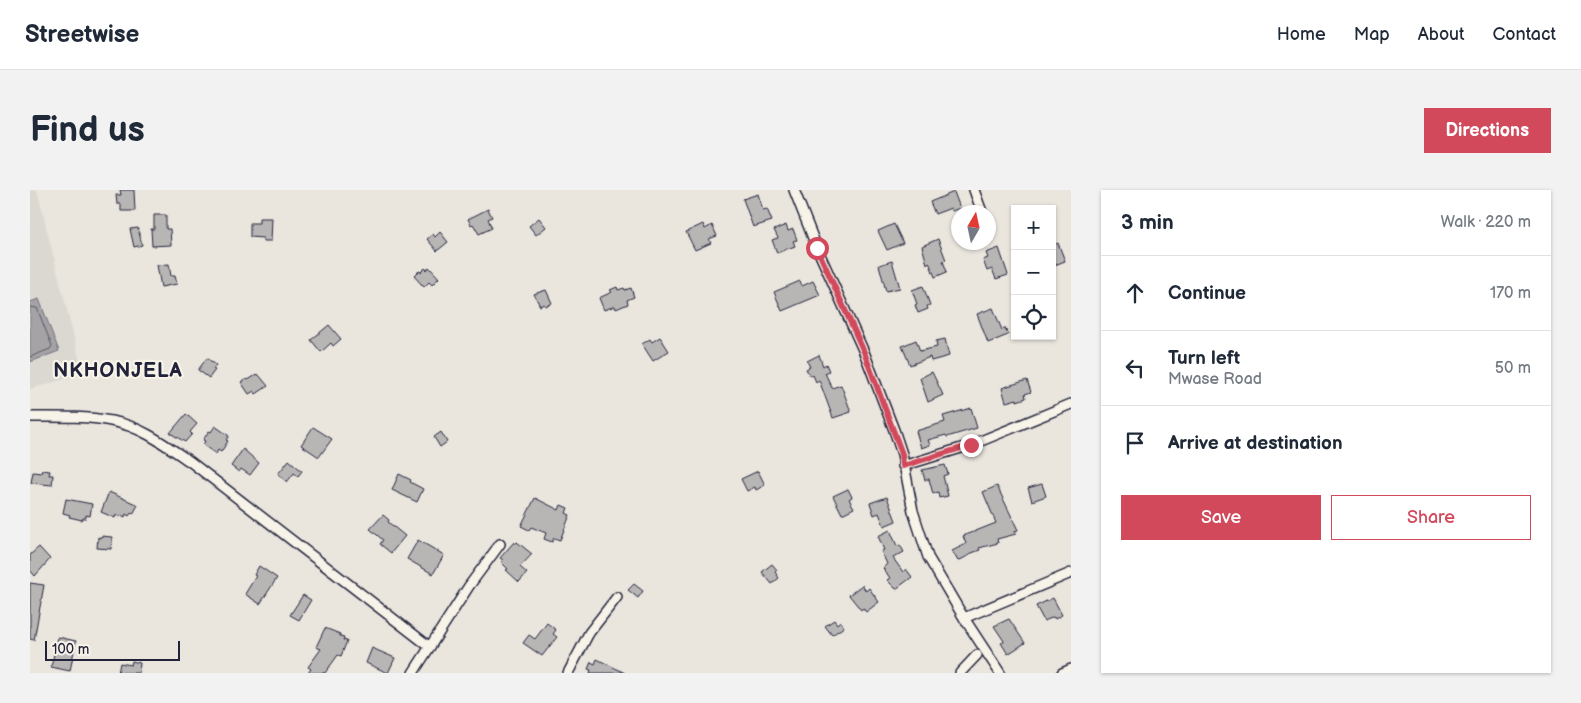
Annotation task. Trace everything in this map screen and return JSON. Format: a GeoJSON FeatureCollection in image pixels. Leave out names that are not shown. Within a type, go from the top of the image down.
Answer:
{"type":"FeatureCollection","features":[{"type":"Feature","properties":{"kind":"street"},"geometry":{"type":"LineString","coordinates":[[794,190],[817,248],[864,352],[902,454],[913,511],[928,557],[964,618],[1000,673]]}},
{"type":"Feature","properties":{"kind":"street"},"geometry":{"type":"LineString","coordinates":[[974,190],[979,205]]}},
{"type":"Feature","properties":{"kind":"street"},"geometry":{"type":"LineString","coordinates":[[903,466],[971,445],[1071,404]]}},
{"type":"Feature","properties":{"kind":"street"},"geometry":{"type":"LineString","coordinates":[[30,417],[111,421],[128,426],[156,439],[200,469],[430,647]]}},
{"type":"Feature","properties":{"kind":"street"},"geometry":{"type":"LineString","coordinates":[[414,673],[469,586],[500,544]]}},
{"type":"Feature","properties":{"kind":"street"},"geometry":{"type":"LineString","coordinates":[[964,618],[1071,574]]}},
{"type":"Feature","properties":{"kind":"street"},"geometry":{"type":"LineString","coordinates":[[568,673],[589,633],[617,597]]}},
{"type":"Feature","properties":{"kind":"street"},"geometry":{"type":"LineString","coordinates":[[960,673],[977,655]]}},
{"type":"Feature","properties":{"kind":"street"},"geometry":{"type":"LineString","coordinates":[[1062,673],[1071,670]]}},
{"type":"Feature","properties":{"kind":"shaded area"},"geometry":{"type":"Polygon","coordinates":[[[30,190],[37,190],[83,374],[30,389],[30,190]]]}},
{"type":"Feature","properties":{"kind":"water"},"geometry":{"type":"Polygon","coordinates":[[[39,299],[59,351],[30,362],[30,302],[39,299]]]}},
{"type":"Feature","properties":{"kind":"building"},"geometry":{"type":"Polygon","coordinates":[[[120,190],[134,190],[135,211],[121,211],[121,204],[117,204],[116,195],[121,195],[120,190]]]}},
{"type":"Feature","properties":{"kind":"building"},"geometry":{"type":"Polygon","coordinates":[[[954,192],[959,205],[951,205],[951,208],[935,214],[930,202],[954,192]]]}},
{"type":"Feature","properties":{"kind":"building"},"geometry":{"type":"Polygon","coordinates":[[[758,194],[763,210],[767,209],[772,221],[753,227],[743,199],[758,194]]]}},
{"type":"Feature","properties":{"kind":"building"},"geometry":{"type":"Polygon","coordinates":[[[488,209],[492,217],[488,219],[492,228],[479,234],[468,219],[488,209]]]}},
{"type":"Feature","properties":{"kind":"building"},"geometry":{"type":"Polygon","coordinates":[[[154,215],[166,215],[166,229],[170,229],[171,245],[152,246],[151,229],[154,229],[154,215]]]}},
{"type":"Feature","properties":{"kind":"building"},"geometry":{"type":"Polygon","coordinates":[[[259,218],[272,218],[271,241],[250,237],[250,223],[259,223],[259,218]]]}},
{"type":"Feature","properties":{"kind":"building"},"geometry":{"type":"Polygon","coordinates":[[[539,218],[546,227],[536,235],[529,226],[539,218]]]}},
{"type":"Feature","properties":{"kind":"building"},"geometry":{"type":"Polygon","coordinates":[[[703,224],[705,229],[712,225],[717,236],[709,239],[711,243],[695,250],[686,232],[703,224]]]}},
{"type":"Feature","properties":{"kind":"building"},"geometry":{"type":"Polygon","coordinates":[[[894,224],[903,243],[887,250],[878,231],[894,224]]]}},
{"type":"Feature","properties":{"kind":"building"},"geometry":{"type":"Polygon","coordinates":[[[786,225],[788,231],[793,229],[797,240],[793,241],[795,246],[777,253],[772,240],[778,238],[774,230],[786,225]]]}},
{"type":"Feature","properties":{"kind":"building"},"geometry":{"type":"Polygon","coordinates":[[[138,228],[142,245],[134,247],[130,229],[138,228]]]}},
{"type":"Feature","properties":{"kind":"building"},"geometry":{"type":"Polygon","coordinates":[[[440,232],[448,242],[437,251],[427,239],[433,234],[435,237],[440,232]]]}},
{"type":"Feature","properties":{"kind":"building"},"geometry":{"type":"Polygon","coordinates":[[[938,239],[946,260],[943,261],[947,272],[935,277],[929,262],[927,264],[922,246],[938,239]]]}},
{"type":"Feature","properties":{"kind":"building"},"geometry":{"type":"Polygon","coordinates":[[[1058,243],[1065,261],[1056,264],[1056,250],[1056,244],[1058,243]]]}},
{"type":"Feature","properties":{"kind":"building"},"geometry":{"type":"Polygon","coordinates":[[[999,248],[1008,275],[996,279],[992,269],[987,271],[983,260],[988,258],[986,253],[999,248]]]}},
{"type":"Feature","properties":{"kind":"building"},"geometry":{"type":"Polygon","coordinates":[[[892,261],[900,288],[886,291],[879,265],[892,261]]]}},
{"type":"Feature","properties":{"kind":"building"},"geometry":{"type":"Polygon","coordinates":[[[169,264],[171,276],[175,276],[177,284],[161,287],[157,265],[169,264]]]}},
{"type":"Feature","properties":{"kind":"building"},"geometry":{"type":"Polygon","coordinates":[[[429,267],[439,278],[432,285],[429,282],[424,287],[414,276],[419,271],[421,272],[425,268],[427,270],[429,267]]]}},
{"type":"Feature","properties":{"kind":"building"},"geometry":{"type":"Polygon","coordinates":[[[800,281],[802,286],[813,281],[820,295],[782,311],[774,292],[800,281]]]}},
{"type":"Feature","properties":{"kind":"building"},"geometry":{"type":"Polygon","coordinates":[[[923,286],[930,305],[927,306],[928,309],[918,313],[912,290],[923,286]]]}},
{"type":"Feature","properties":{"kind":"building"},"geometry":{"type":"Polygon","coordinates":[[[617,287],[618,290],[631,288],[634,297],[627,300],[628,304],[616,309],[615,306],[604,310],[599,298],[612,292],[610,290],[617,287]]]}},
{"type":"Feature","properties":{"kind":"building"},"geometry":{"type":"Polygon","coordinates":[[[546,290],[552,303],[540,306],[534,294],[546,290]]]}},
{"type":"Feature","properties":{"kind":"building"},"geometry":{"type":"Polygon","coordinates":[[[993,308],[1002,330],[1005,328],[1008,335],[988,343],[977,314],[993,308]]]}},
{"type":"Feature","properties":{"kind":"building"},"geometry":{"type":"Polygon","coordinates":[[[329,325],[341,339],[333,346],[331,343],[321,352],[311,340],[329,325]]]}},
{"type":"Feature","properties":{"kind":"building"},"geometry":{"type":"Polygon","coordinates":[[[660,337],[669,351],[653,361],[642,344],[650,339],[652,342],[660,337]]]}},
{"type":"Feature","properties":{"kind":"building"},"geometry":{"type":"Polygon","coordinates":[[[945,339],[949,356],[931,361],[930,357],[910,365],[902,346],[916,340],[920,351],[937,347],[936,341],[945,339]]]}},
{"type":"Feature","properties":{"kind":"building"},"geometry":{"type":"Polygon","coordinates":[[[819,355],[823,366],[826,364],[829,371],[825,373],[832,388],[841,385],[851,412],[833,418],[819,380],[816,382],[813,375],[810,376],[806,369],[810,367],[807,361],[819,355]]]}},
{"type":"Feature","properties":{"kind":"building"},"geometry":{"type":"Polygon","coordinates":[[[207,358],[216,365],[209,378],[198,370],[207,358]]]}},
{"type":"Feature","properties":{"kind":"building"},"geometry":{"type":"Polygon","coordinates":[[[932,372],[943,395],[928,402],[920,378],[932,372]]]}},
{"type":"Feature","properties":{"kind":"building"},"geometry":{"type":"Polygon","coordinates":[[[258,374],[268,386],[256,394],[254,391],[249,394],[241,382],[258,374]]]}},
{"type":"Feature","properties":{"kind":"building"},"geometry":{"type":"Polygon","coordinates":[[[1027,380],[1031,392],[1025,394],[1026,398],[1006,402],[1002,388],[1027,380]]]}},
{"type":"Feature","properties":{"kind":"building"},"geometry":{"type":"Polygon","coordinates":[[[971,408],[977,428],[947,437],[946,435],[928,440],[930,445],[921,448],[916,431],[945,422],[943,416],[971,408]]]}},
{"type":"Feature","properties":{"kind":"building"},"geometry":{"type":"Polygon","coordinates":[[[186,414],[197,424],[185,442],[170,433],[186,414]]]}},
{"type":"Feature","properties":{"kind":"building"},"geometry":{"type":"Polygon","coordinates":[[[215,426],[229,436],[221,452],[218,450],[216,454],[203,445],[205,441],[203,440],[215,426]]]}},
{"type":"Feature","properties":{"kind":"building"},"geometry":{"type":"Polygon","coordinates":[[[313,427],[332,439],[319,457],[301,445],[313,427]]]}},
{"type":"Feature","properties":{"kind":"building"},"geometry":{"type":"Polygon","coordinates":[[[441,432],[447,442],[440,447],[434,437],[441,432]]]}},
{"type":"Feature","properties":{"kind":"building"},"geometry":{"type":"Polygon","coordinates":[[[243,449],[259,463],[250,475],[241,469],[239,472],[231,466],[243,449]]]}},
{"type":"Feature","properties":{"kind":"building"},"geometry":{"type":"Polygon","coordinates":[[[289,460],[302,471],[298,476],[294,473],[287,482],[278,474],[289,460]]]}},
{"type":"Feature","properties":{"kind":"building"},"geometry":{"type":"Polygon","coordinates":[[[945,465],[948,474],[943,476],[948,496],[939,498],[938,492],[933,494],[929,479],[925,480],[922,470],[945,465]]]}},
{"type":"Feature","properties":{"kind":"building"},"geometry":{"type":"Polygon","coordinates":[[[42,470],[50,471],[49,475],[53,475],[52,485],[31,483],[33,472],[41,473],[42,470]]]}},
{"type":"Feature","properties":{"kind":"building"},"geometry":{"type":"Polygon","coordinates":[[[758,471],[765,485],[756,490],[755,487],[747,491],[741,479],[758,471]]]}},
{"type":"Feature","properties":{"kind":"building"},"geometry":{"type":"Polygon","coordinates":[[[399,474],[423,489],[417,502],[392,490],[399,474]]]}},
{"type":"Feature","properties":{"kind":"building"},"geometry":{"type":"Polygon","coordinates":[[[1042,484],[1046,496],[1032,501],[1028,488],[1042,484]]]}},
{"type":"Feature","properties":{"kind":"building"},"geometry":{"type":"Polygon","coordinates":[[[997,486],[1018,530],[1015,531],[1016,534],[997,539],[998,543],[979,548],[980,550],[958,561],[952,551],[966,544],[963,536],[996,523],[983,492],[997,486]]]}},
{"type":"Feature","properties":{"kind":"building"},"geometry":{"type":"Polygon","coordinates":[[[848,489],[852,497],[849,499],[854,508],[842,514],[833,496],[848,489]]]}},
{"type":"Feature","properties":{"kind":"building"},"geometry":{"type":"Polygon","coordinates":[[[109,492],[138,505],[133,514],[131,513],[129,516],[126,514],[125,517],[116,515],[115,518],[101,512],[109,492]]]}},
{"type":"Feature","properties":{"kind":"building"},"geometry":{"type":"Polygon","coordinates":[[[887,497],[896,521],[884,526],[879,513],[874,515],[870,503],[887,497]]]}},
{"type":"Feature","properties":{"kind":"building"},"geometry":{"type":"Polygon","coordinates":[[[535,498],[559,510],[561,505],[568,508],[566,513],[570,515],[560,540],[554,538],[552,542],[544,539],[546,533],[531,527],[529,530],[521,526],[535,498]]]}},
{"type":"Feature","properties":{"kind":"building"},"geometry":{"type":"Polygon","coordinates":[[[66,499],[92,504],[90,516],[86,515],[86,518],[82,520],[69,517],[70,515],[63,513],[66,499]]]}},
{"type":"Feature","properties":{"kind":"building"},"geometry":{"type":"Polygon","coordinates":[[[383,515],[389,520],[388,522],[405,536],[391,553],[380,544],[383,540],[370,529],[383,515]]]}},
{"type":"Feature","properties":{"kind":"building"},"geometry":{"type":"Polygon","coordinates":[[[890,530],[897,546],[900,545],[904,552],[893,558],[903,572],[906,569],[912,577],[896,589],[887,580],[890,578],[883,568],[887,564],[881,551],[884,550],[878,536],[890,530]]]}},
{"type":"Feature","properties":{"kind":"building"},"geometry":{"type":"Polygon","coordinates":[[[101,536],[112,537],[111,549],[97,548],[98,537],[100,538],[101,536]]]}},
{"type":"Feature","properties":{"kind":"building"},"geometry":{"type":"Polygon","coordinates":[[[418,540],[444,555],[433,574],[407,559],[418,540]]]}},
{"type":"Feature","properties":{"kind":"building"},"geometry":{"type":"Polygon","coordinates":[[[514,542],[515,544],[517,542],[532,554],[520,567],[527,573],[519,582],[506,570],[508,569],[501,562],[503,560],[500,558],[514,542]]]}},
{"type":"Feature","properties":{"kind":"building"},"geometry":{"type":"Polygon","coordinates":[[[39,547],[50,559],[35,576],[30,570],[30,555],[39,547]]]}},
{"type":"Feature","properties":{"kind":"building"},"geometry":{"type":"Polygon","coordinates":[[[772,564],[777,570],[775,572],[779,578],[772,584],[762,572],[772,564]]]}},
{"type":"Feature","properties":{"kind":"building"},"geometry":{"type":"Polygon","coordinates":[[[259,566],[277,578],[260,604],[245,594],[256,576],[254,575],[259,566]]]}},
{"type":"Feature","properties":{"kind":"building"},"geometry":{"type":"Polygon","coordinates":[[[30,583],[44,585],[34,640],[30,639],[30,583]]]}},
{"type":"Feature","properties":{"kind":"building"},"geometry":{"type":"Polygon","coordinates":[[[634,584],[643,591],[638,598],[628,590],[634,584]]]}},
{"type":"Feature","properties":{"kind":"building"},"geometry":{"type":"Polygon","coordinates":[[[862,585],[866,591],[869,588],[879,602],[866,612],[863,608],[861,610],[849,595],[862,585]]]}},
{"type":"Feature","properties":{"kind":"building"},"geometry":{"type":"Polygon","coordinates":[[[303,595],[311,600],[299,620],[290,615],[303,595]]]}},
{"type":"Feature","properties":{"kind":"building"},"geometry":{"type":"Polygon","coordinates":[[[1053,598],[1062,615],[1055,619],[1054,617],[1044,621],[1036,606],[1053,598]]]}},
{"type":"Feature","properties":{"kind":"building"},"geometry":{"type":"Polygon","coordinates":[[[1009,619],[1025,643],[1008,654],[1001,643],[1004,641],[994,626],[1009,619]]]}},
{"type":"Feature","properties":{"kind":"building"},"geometry":{"type":"Polygon","coordinates":[[[834,620],[837,624],[840,621],[844,627],[832,635],[825,626],[834,620]]]}},
{"type":"Feature","properties":{"kind":"building"},"geometry":{"type":"Polygon","coordinates":[[[547,623],[556,630],[553,634],[557,637],[542,656],[523,643],[529,635],[535,639],[547,623]]]}},
{"type":"Feature","properties":{"kind":"building"},"geometry":{"type":"Polygon","coordinates":[[[325,628],[340,634],[340,636],[344,637],[343,640],[347,641],[341,656],[338,655],[325,673],[308,673],[311,669],[308,667],[321,649],[316,647],[325,628]]]}},
{"type":"Feature","properties":{"kind":"building"},"geometry":{"type":"Polygon","coordinates":[[[58,637],[76,641],[70,671],[51,667],[58,637]]]}},
{"type":"Feature","properties":{"kind":"building"},"geometry":{"type":"Polygon","coordinates":[[[372,648],[395,658],[388,673],[366,663],[372,648]]]}},
{"type":"Feature","properties":{"kind":"building"},"geometry":{"type":"Polygon","coordinates":[[[597,659],[625,673],[590,673],[591,670],[588,669],[591,662],[595,664],[597,659]]]}},
{"type":"Feature","properties":{"kind":"building"},"geometry":{"type":"Polygon","coordinates":[[[132,661],[140,663],[139,673],[118,673],[120,663],[131,665],[132,661]]]}},
{"type":"Feature","properties":{"kind":"district","name":"NKHONJELA"},"geometry":{"type":"Point","coordinates":[118,371]}},
{"type":"Feature","properties":{"kind":"route"},"geometry":{"type":"LineString","coordinates":[[817,248],[864,352],[894,430],[902,454],[903,466],[971,445]]}}]}
